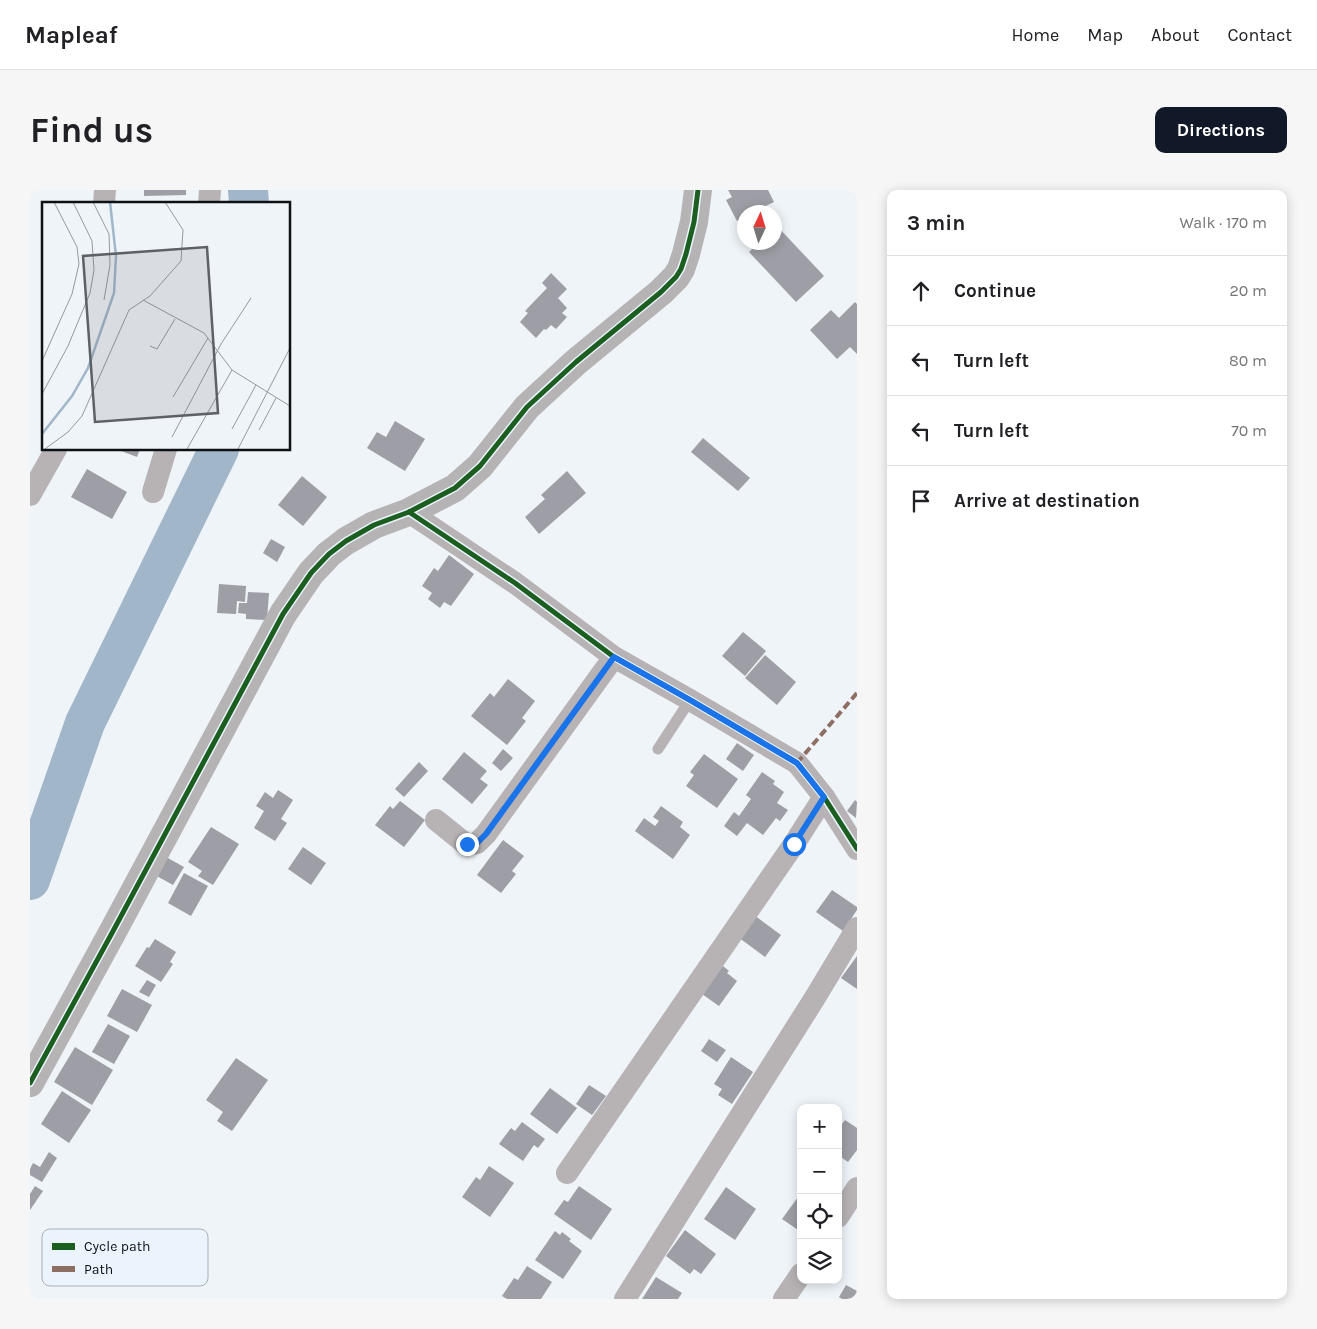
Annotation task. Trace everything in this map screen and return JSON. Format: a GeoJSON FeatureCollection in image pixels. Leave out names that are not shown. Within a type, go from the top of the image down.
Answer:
{"type":"FeatureCollection","features":[{"type":"Feature","properties":{"kind":"street"},"geometry":{"type":"LineString","coordinates":[[30,1083],[284,614],[311,573],[329,554],[346,541],[374,525],[409,512],[455,488],[480,466],[527,407],[576,362],[661,292],[676,277],[681,268],[694,222],[698,190]]}},
{"type":"Feature","properties":{"kind":"street"},"geometry":{"type":"LineString","coordinates":[[30,495],[55,450]]}},
{"type":"Feature","properties":{"kind":"street"},"geometry":{"type":"LineString","coordinates":[[152,492],[166,450]]}},
{"type":"Feature","properties":{"kind":"street"},"geometry":{"type":"LineString","coordinates":[[409,512],[515,583],[614,657],[797,763],[824,797],[857,849]]}},
{"type":"Feature","properties":{"kind":"street"},"geometry":{"type":"LineString","coordinates":[[436,820],[467,844],[477,843],[486,834],[614,657]]}},
{"type":"Feature","properties":{"kind":"street"},"geometry":{"type":"LineString","coordinates":[[567,1173],[824,797]]}},
{"type":"Feature","properties":{"kind":"street"},"geometry":{"type":"LineString","coordinates":[[625,1299],[857,928]]}},
{"type":"Feature","properties":{"kind":"street"},"geometry":{"type":"LineString","coordinates":[[842,1211],[857,1188]]}},
{"type":"Feature","properties":{"kind":"street"},"geometry":{"type":"LineString","coordinates":[[784,1299],[797,1280]]}},
{"type":"Feature","properties":{"kind":"lane"},"geometry":{"type":"LineString","coordinates":[[658,749],[690,700]]}},
{"type":"Feature","properties":{"kind":"building"},"geometry":{"type":"Polygon","coordinates":[[[144,190],[186,190],[186,195],[144,196],[144,190]]]}},
{"type":"Feature","properties":{"kind":"building"},"geometry":{"type":"Polygon","coordinates":[[[728,190],[768,190],[774,202],[768,205],[737,205],[737,221],[726,200],[732,197],[728,190]]]}},
{"type":"Feature","properties":{"kind":"building"},"geometry":{"type":"Polygon","coordinates":[[[782,231],[824,276],[796,302],[749,252],[751,250],[782,250],[782,231]]]}},
{"type":"Feature","properties":{"kind":"building"},"geometry":{"type":"Polygon","coordinates":[[[551,273],[567,289],[558,298],[567,308],[562,313],[567,317],[556,329],[551,325],[546,330],[544,329],[536,338],[520,322],[528,313],[525,311],[547,288],[542,283],[551,273]]]}},
{"type":"Feature","properties":{"kind":"building"},"geometry":{"type":"Polygon","coordinates":[[[855,302],[857,304],[857,354],[850,347],[837,359],[810,330],[831,310],[839,318],[855,302]]]}},
{"type":"Feature","properties":{"kind":"building"},"geometry":{"type":"Polygon","coordinates":[[[395,421],[425,439],[405,471],[367,448],[377,432],[386,437],[395,421]]]}},
{"type":"Feature","properties":{"kind":"building"},"geometry":{"type":"Polygon","coordinates":[[[703,438],[750,478],[738,491],[691,452],[703,438]]]}},
{"type":"Feature","properties":{"kind":"building"},"geometry":{"type":"Polygon","coordinates":[[[119,450],[140,450],[137,457],[119,450]]]}},
{"type":"Feature","properties":{"kind":"building"},"geometry":{"type":"Polygon","coordinates":[[[87,469],[127,492],[112,519],[71,497],[87,469]]]}},
{"type":"Feature","properties":{"kind":"building"},"geometry":{"type":"Polygon","coordinates":[[[567,471],[586,493],[539,534],[525,517],[545,499],[541,495],[567,471]]]}},
{"type":"Feature","properties":{"kind":"building"},"geometry":{"type":"Polygon","coordinates":[[[302,476],[327,497],[303,526],[278,505],[302,476]]]}},
{"type":"Feature","properties":{"kind":"building"},"geometry":{"type":"Polygon","coordinates":[[[271,539],[285,547],[277,562],[263,553],[271,539]]]}},
{"type":"Feature","properties":{"kind":"building"},"geometry":{"type":"Polygon","coordinates":[[[449,555],[474,574],[451,606],[444,602],[440,608],[428,599],[432,593],[422,586],[434,568],[438,571],[449,555]]]}},
{"type":"Feature","properties":{"kind":"building"},"geometry":{"type":"Polygon","coordinates":[[[219,584],[246,586],[245,602],[237,601],[236,614],[217,613],[219,584]]]}},
{"type":"Feature","properties":{"kind":"building"},"geometry":{"type":"Polygon","coordinates":[[[248,592],[269,593],[267,620],[246,619],[246,614],[238,613],[239,603],[247,603],[248,592]]]}},
{"type":"Feature","properties":{"kind":"building"},"geometry":{"type":"Polygon","coordinates":[[[743,632],[766,651],[745,676],[722,656],[743,632]]]}},
{"type":"Feature","properties":{"kind":"building"},"geometry":{"type":"Polygon","coordinates":[[[765,655],[796,682],[777,705],[745,678],[765,655]]]}},
{"type":"Feature","properties":{"kind":"building"},"geometry":{"type":"Polygon","coordinates":[[[508,679],[535,701],[522,718],[526,721],[507,745],[471,716],[490,693],[494,697],[508,679]]]}},
{"type":"Feature","properties":{"kind":"building"},"geometry":{"type":"Polygon","coordinates":[[[737,743],[754,755],[743,771],[726,759],[737,743]]]}},
{"type":"Feature","properties":{"kind":"building"},"geometry":{"type":"Polygon","coordinates":[[[503,749],[513,758],[501,771],[492,763],[503,749]]]}},
{"type":"Feature","properties":{"kind":"building"},"geometry":{"type":"Polygon","coordinates":[[[464,752],[487,771],[480,779],[488,785],[472,804],[442,779],[464,752]]]}},
{"type":"Feature","properties":{"kind":"building"},"geometry":{"type":"Polygon","coordinates":[[[704,754],[738,779],[717,808],[686,786],[694,775],[690,772],[704,754]]]}},
{"type":"Feature","properties":{"kind":"building"},"geometry":{"type":"Polygon","coordinates":[[[419,762],[428,771],[404,797],[395,789],[419,762]]]}},
{"type":"Feature","properties":{"kind":"building"},"geometry":{"type":"Polygon","coordinates":[[[762,772],[775,781],[773,784],[784,792],[777,803],[788,810],[780,821],[776,818],[763,835],[747,823],[737,836],[724,826],[734,812],[739,816],[751,799],[746,795],[762,772]]]}},
{"type":"Feature","properties":{"kind":"building"},"geometry":{"type":"Polygon","coordinates":[[[278,790],[293,800],[281,819],[287,823],[275,841],[254,828],[264,811],[256,806],[265,792],[273,798],[278,790]]]}},
{"type":"Feature","properties":{"kind":"building"},"geometry":{"type":"Polygon","coordinates":[[[855,800],[857,802],[856,818],[847,811],[855,800]]]}},
{"type":"Feature","properties":{"kind":"building"},"geometry":{"type":"Polygon","coordinates":[[[400,801],[425,820],[404,847],[375,825],[390,806],[393,809],[400,801]]]}},
{"type":"Feature","properties":{"kind":"building"},"geometry":{"type":"Polygon","coordinates":[[[661,806],[683,822],[680,827],[690,835],[673,859],[635,831],[644,818],[655,826],[659,821],[653,817],[661,806]]]}},
{"type":"Feature","properties":{"kind":"building"},"geometry":{"type":"Polygon","coordinates":[[[211,827],[239,844],[213,885],[198,876],[202,871],[188,862],[211,827]]]}},
{"type":"Feature","properties":{"kind":"building"},"geometry":{"type":"Polygon","coordinates":[[[503,840],[524,856],[512,871],[516,874],[501,893],[477,875],[503,840]]]}},
{"type":"Feature","properties":{"kind":"building"},"geometry":{"type":"Polygon","coordinates":[[[303,847],[326,863],[311,885],[288,869],[303,847]]]}},
{"type":"Feature","properties":{"kind":"building"},"geometry":{"type":"Polygon","coordinates":[[[166,857],[184,867],[173,885],[155,875],[166,857]]]}},
{"type":"Feature","properties":{"kind":"building"},"geometry":{"type":"Polygon","coordinates":[[[184,873],[208,886],[191,916],[168,903],[184,873]]]}},
{"type":"Feature","properties":{"kind":"building"},"geometry":{"type":"Polygon","coordinates":[[[832,890],[857,907],[857,910],[843,931],[816,912],[832,890]]]}},
{"type":"Feature","properties":{"kind":"building"},"geometry":{"type":"Polygon","coordinates":[[[754,915],[781,935],[765,957],[738,937],[754,915]]]}},
{"type":"Feature","properties":{"kind":"building"},"geometry":{"type":"Polygon","coordinates":[[[155,939],[176,952],[170,962],[173,964],[161,982],[135,966],[147,947],[149,948],[155,939]]]}},
{"type":"Feature","properties":{"kind":"building"},"geometry":{"type":"Polygon","coordinates":[[[857,956],[857,989],[841,978],[857,956]]]}},
{"type":"Feature","properties":{"kind":"building"},"geometry":{"type":"Polygon","coordinates":[[[723,966],[729,971],[727,973],[737,981],[719,1006],[702,994],[723,966]]]}},
{"type":"Feature","properties":{"kind":"building"},"geometry":{"type":"Polygon","coordinates":[[[147,980],[156,985],[149,997],[139,992],[147,980]]]}},
{"type":"Feature","properties":{"kind":"building"},"geometry":{"type":"Polygon","coordinates":[[[122,989],[152,1005],[137,1032],[107,1016],[122,989]]]}},
{"type":"Feature","properties":{"kind":"building"},"geometry":{"type":"Polygon","coordinates":[[[108,1024],[130,1036],[114,1064],[92,1052],[108,1024]]]}},
{"type":"Feature","properties":{"kind":"building"},"geometry":{"type":"Polygon","coordinates":[[[709,1039],[726,1050],[717,1062],[701,1051],[709,1039]]]}},
{"type":"Feature","properties":{"kind":"building"},"geometry":{"type":"Polygon","coordinates":[[[75,1047],[113,1070],[92,1105],[54,1082],[75,1047]]]}},
{"type":"Feature","properties":{"kind":"building"},"geometry":{"type":"Polygon","coordinates":[[[731,1057],[753,1072],[732,1104],[718,1095],[722,1089],[714,1084],[731,1057]]]}},
{"type":"Feature","properties":{"kind":"building"},"geometry":{"type":"Polygon","coordinates":[[[236,1058],[268,1080],[232,1131],[217,1121],[223,1112],[206,1100],[236,1058]]]}},
{"type":"Feature","properties":{"kind":"building"},"geometry":{"type":"Polygon","coordinates":[[[589,1085],[606,1096],[592,1115],[576,1104],[589,1085]]]}},
{"type":"Feature","properties":{"kind":"building"},"geometry":{"type":"Polygon","coordinates":[[[550,1088],[577,1108],[557,1134],[530,1114],[550,1088]]]}},
{"type":"Feature","properties":{"kind":"building"},"geometry":{"type":"Polygon","coordinates":[[[62,1091],[91,1110],[69,1143],[41,1124],[62,1091]]]}},
{"type":"Feature","properties":{"kind":"building"},"geometry":{"type":"Polygon","coordinates":[[[845,1120],[857,1128],[857,1150],[848,1162],[842,1158],[842,1124],[845,1120]]]}},
{"type":"Feature","properties":{"kind":"building"},"geometry":{"type":"Polygon","coordinates":[[[522,1122],[545,1139],[538,1148],[534,1145],[523,1161],[499,1144],[511,1128],[515,1131],[522,1122]]]}},
{"type":"Feature","properties":{"kind":"building"},"geometry":{"type":"Polygon","coordinates":[[[49,1152],[57,1158],[42,1182],[30,1175],[30,1169],[33,1163],[40,1167],[49,1152]]]}},
{"type":"Feature","properties":{"kind":"building"},"geometry":{"type":"Polygon","coordinates":[[[489,1166],[514,1183],[490,1217],[462,1197],[476,1177],[480,1180],[489,1166]]]}},
{"type":"Feature","properties":{"kind":"building"},"geometry":{"type":"Polygon","coordinates":[[[35,1186],[43,1191],[30,1210],[30,1194],[35,1186]]]}},
{"type":"Feature","properties":{"kind":"building"},"geometry":{"type":"Polygon","coordinates":[[[579,1186],[612,1209],[591,1240],[554,1214],[564,1200],[568,1202],[579,1186]]]}},
{"type":"Feature","properties":{"kind":"building"},"geometry":{"type":"Polygon","coordinates":[[[726,1187],[756,1209],[735,1240],[704,1219],[726,1187]]]}},
{"type":"Feature","properties":{"kind":"building"},"geometry":{"type":"Polygon","coordinates":[[[797,1198],[797,1229],[782,1219],[797,1198]]]}},
{"type":"Feature","properties":{"kind":"building"},"geometry":{"type":"Polygon","coordinates":[[[685,1230],[716,1254],[701,1274],[694,1269],[690,1274],[666,1256],[685,1230]]]}},
{"type":"Feature","properties":{"kind":"building"},"geometry":{"type":"Polygon","coordinates":[[[555,1231],[560,1235],[562,1232],[571,1239],[569,1241],[582,1251],[563,1279],[535,1260],[555,1231]]]}},
{"type":"Feature","properties":{"kind":"building"},"geometry":{"type":"Polygon","coordinates":[[[527,1266],[552,1282],[541,1299],[507,1299],[502,1296],[514,1278],[518,1280],[527,1266]]]}},
{"type":"Feature","properties":{"kind":"building"},"geometry":{"type":"Polygon","coordinates":[[[656,1277],[682,1293],[678,1299],[642,1299],[656,1277]]]}},
{"type":"Feature","properties":{"kind":"building"},"geometry":{"type":"Polygon","coordinates":[[[846,1285],[857,1291],[857,1299],[842,1299],[839,1297],[846,1285]]]}},
{"type":"Feature","properties":{"kind":"waterway"},"geometry":{"type":"LineString","coordinates":[[248,190],[249,202]]}},
{"type":"Feature","properties":{"kind":"waterway"},"geometry":{"type":"LineString","coordinates":[[30,880],[85,723],[219,450]]}},
{"type":"Feature","properties":{"kind":"marked path"},"geometry":{"type":"LineString","coordinates":[[797,763],[857,693]]}},
{"type":"Feature","properties":{"kind":"cycle path"},"geometry":{"type":"LineString","coordinates":[[30,1083],[283,614],[311,573],[329,554],[346,541],[374,525],[409,512],[455,488],[480,466],[527,407],[576,362],[661,292],[681,269],[694,222],[698,190]]}},
{"type":"Feature","properties":{"kind":"cycle path"},"geometry":{"type":"LineString","coordinates":[[409,512],[515,583],[614,657],[797,763],[824,797],[857,849]]}},
{"type":"Feature","properties":{"kind":"route"},"geometry":{"type":"LineString","coordinates":[[467,844],[477,843],[486,834],[614,657],[797,763],[824,797],[794,844]]}}]}
